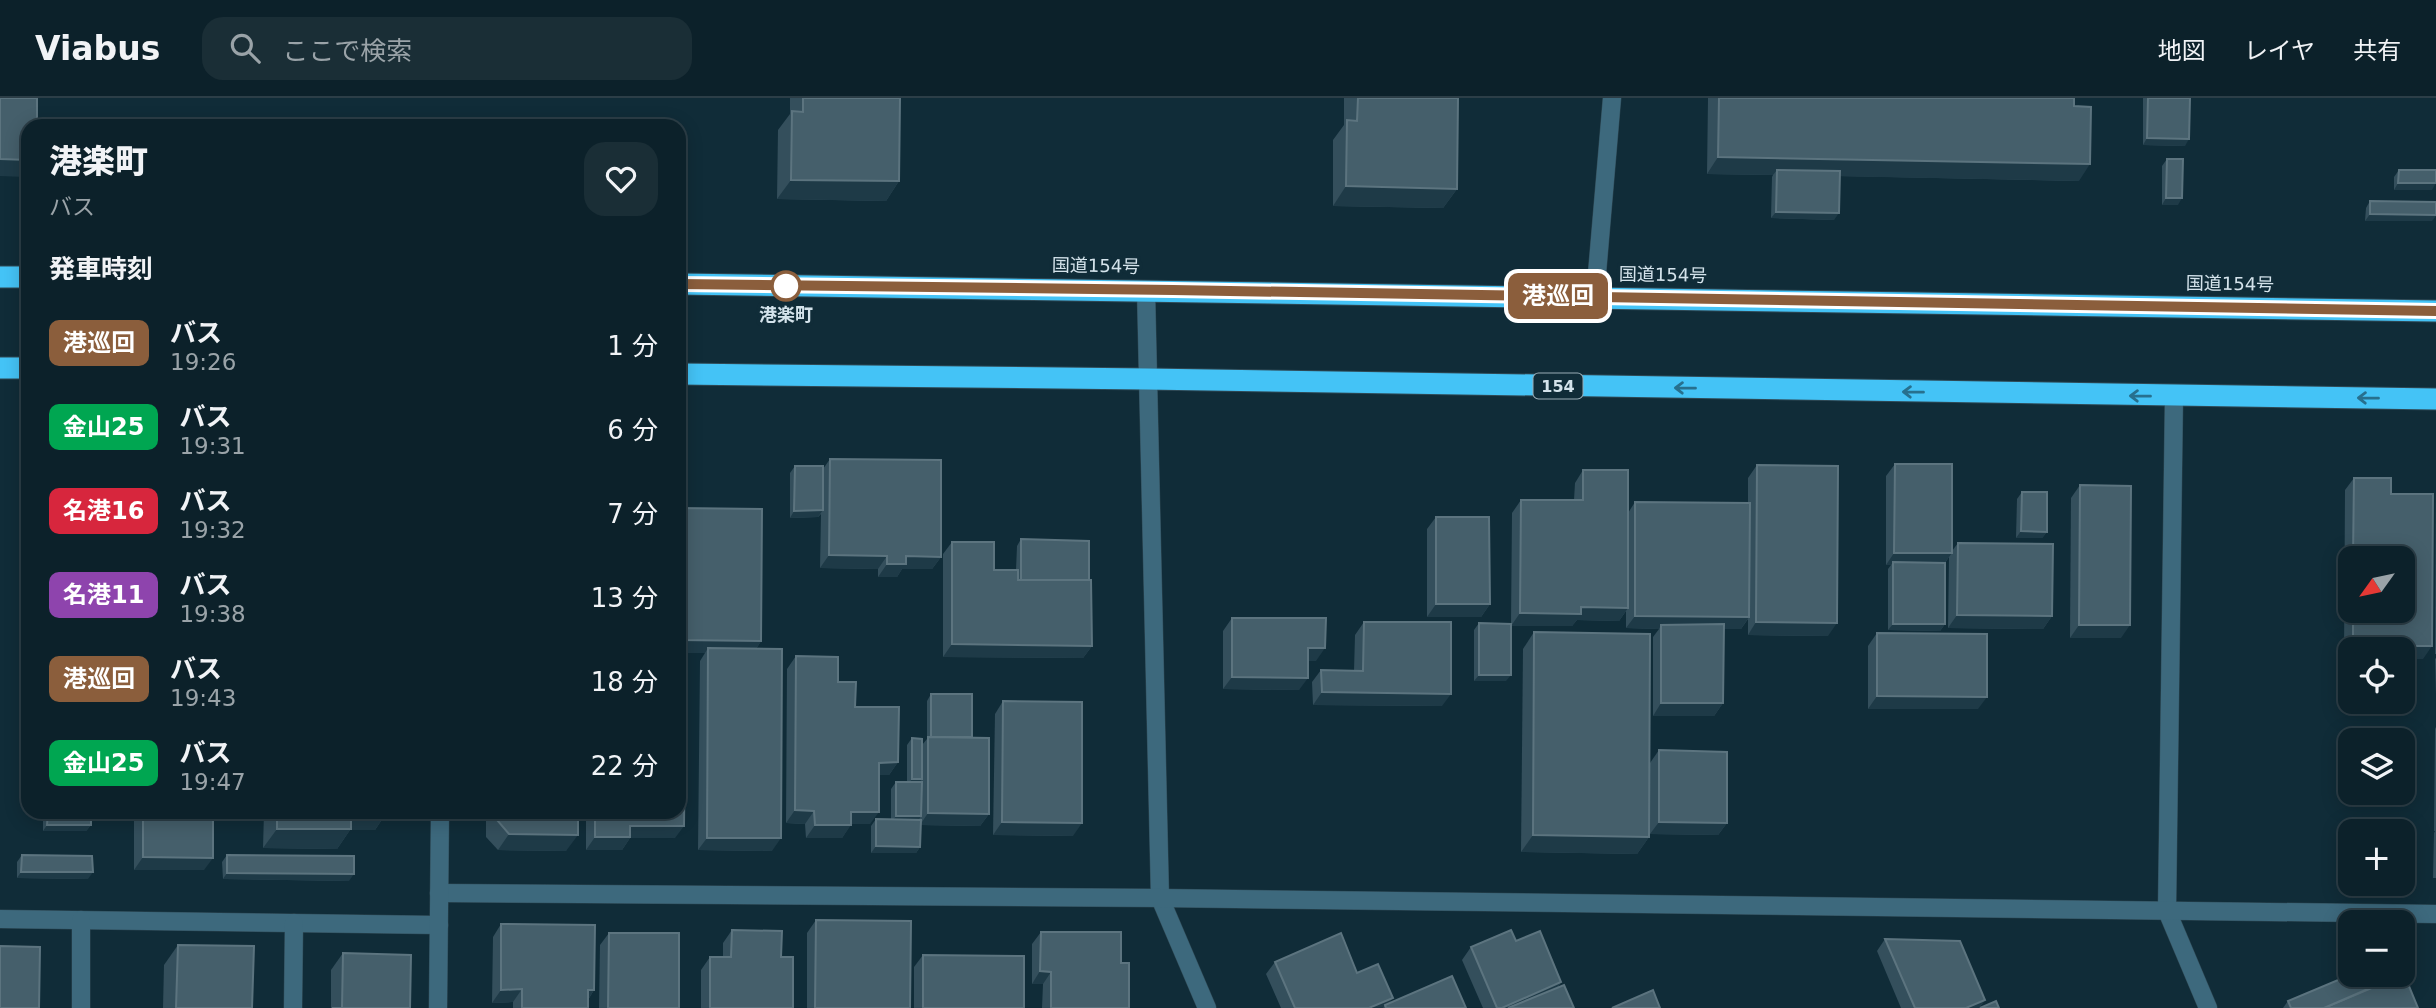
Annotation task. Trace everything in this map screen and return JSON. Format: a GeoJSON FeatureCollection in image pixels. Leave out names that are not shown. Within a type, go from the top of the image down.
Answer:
{"type":"FeatureCollection","features":[{"type":"Feature","properties":{"kind":"highway"},"geometry":{"type":"LineString","coordinates":[[0,277],[21,277]]}},
{"type":"Feature","properties":{"kind":"highway","name":"国道154号"},"geometry":{"type":"LineString","coordinates":[[686,284],[2436,311]]}},
{"type":"Feature","properties":{"kind":"highway"},"geometry":{"type":"LineString","coordinates":[[0,368],[21,368]]}},
{"type":"Feature","properties":{"kind":"highway","name":"154"},"geometry":{"type":"LineString","coordinates":[[686,374],[2436,399]]}},
{"type":"Feature","properties":{"kind":"street"},"geometry":{"type":"LineString","coordinates":[[1595,297],[1612,98]]}},
{"type":"Feature","properties":{"kind":"street"},"geometry":{"type":"LineString","coordinates":[[1146,290],[1160,898],[1207,1008]]}},
{"type":"Feature","properties":{"kind":"street"},"geometry":{"type":"LineString","coordinates":[[2174,396],[2167,911],[2208,1008]]}},
{"type":"Feature","properties":{"kind":"street"},"geometry":{"type":"LineString","coordinates":[[438,1008],[440,819]]}},
{"type":"Feature","properties":{"kind":"street"},"geometry":{"type":"LineString","coordinates":[[439,893],[1160,898],[2436,915]]}},
{"type":"Feature","properties":{"kind":"street"},"geometry":{"type":"LineString","coordinates":[[0,919],[439,925]]}},
{"type":"Feature","properties":{"kind":"street"},"geometry":{"type":"LineString","coordinates":[[81,920],[81,1008]]}},
{"type":"Feature","properties":{"kind":"street"},"geometry":{"type":"LineString","coordinates":[[293,1008],[294,923]]}},
{"type":"Feature","properties":{"kind":"building"},"geometry":{"type":"Polygon","coordinates":[[[0,98],[37,98],[37,119],[21,119],[21,160],[0,159],[0,98]]]}},
{"type":"Feature","properties":{"kind":"building"},"geometry":{"type":"Polygon","coordinates":[[[803,98],[900,98],[899,181],[791,180],[792,111],[803,112],[803,98]]]}},
{"type":"Feature","properties":{"kind":"building"},"geometry":{"type":"Polygon","coordinates":[[[1358,98],[1458,98],[1457,189],[1346,186],[1347,120],[1357,121],[1358,98]]]}},
{"type":"Feature","properties":{"kind":"building"},"geometry":{"type":"Polygon","coordinates":[[[1719,98],[2074,98],[2074,106],[2091,107],[2090,164],[1718,157],[1719,98]]]}},
{"type":"Feature","properties":{"kind":"building"},"geometry":{"type":"Polygon","coordinates":[[[2148,98],[2190,98],[2189,139],[2147,138],[2148,98]]]}},
{"type":"Feature","properties":{"kind":"building"},"geometry":{"type":"Polygon","coordinates":[[[2167,159],[2183,159],[2182,198],[2166,198],[2167,159]]]}},
{"type":"Feature","properties":{"kind":"building"},"geometry":{"type":"Polygon","coordinates":[[[1777,170],[1840,171],[1839,213],[1776,212],[1777,170]]]}},
{"type":"Feature","properties":{"kind":"building"},"geometry":{"type":"Polygon","coordinates":[[[2399,170],[2436,170],[2436,183],[2398,183],[2399,170]]]}},
{"type":"Feature","properties":{"kind":"building"},"geometry":{"type":"Polygon","coordinates":[[[2370,201],[2436,202],[2436,215],[2370,214],[2370,201]]]}},
{"type":"Feature","properties":{"kind":"building"},"geometry":{"type":"Polygon","coordinates":[[[830,459],[941,460],[941,557],[906,556],[906,564],[887,564],[887,556],[829,555],[830,459]]]}},
{"type":"Feature","properties":{"kind":"building"},"geometry":{"type":"Polygon","coordinates":[[[1895,464],[1952,464],[1952,553],[1894,553],[1895,464]]]}},
{"type":"Feature","properties":{"kind":"building"},"geometry":{"type":"Polygon","coordinates":[[[1757,465],[1838,466],[1837,623],[1756,622],[1757,465]]]}},
{"type":"Feature","properties":{"kind":"building"},"geometry":{"type":"Polygon","coordinates":[[[795,466],[823,466],[823,510],[794,511],[795,466]]]}},
{"type":"Feature","properties":{"kind":"building"},"geometry":{"type":"Polygon","coordinates":[[[1583,470],[1628,470],[1628,608],[1581,607],[1581,614],[1520,613],[1521,500],[1583,500],[1583,470]]]}},
{"type":"Feature","properties":{"kind":"building"},"geometry":{"type":"Polygon","coordinates":[[[2354,478],[2391,478],[2391,494],[2433,494],[2432,646],[2415,646],[2415,637],[2353,637],[2353,623],[2415,623],[2415,546],[2353,546],[2354,478]]]}},
{"type":"Feature","properties":{"kind":"building"},"geometry":{"type":"Polygon","coordinates":[[[2080,485],[2131,486],[2130,625],[2079,625],[2080,485]]]}},
{"type":"Feature","properties":{"kind":"building"},"geometry":{"type":"Polygon","coordinates":[[[2022,492],[2047,492],[2047,532],[2021,531],[2022,492]]]}},
{"type":"Feature","properties":{"kind":"building"},"geometry":{"type":"Polygon","coordinates":[[[1635,502],[1750,503],[1749,617],[1635,616],[1635,502]]]}},
{"type":"Feature","properties":{"kind":"building"},"geometry":{"type":"Polygon","coordinates":[[[686,508],[762,509],[761,641],[686,640],[686,508]]]}},
{"type":"Feature","properties":{"kind":"building"},"geometry":{"type":"Polygon","coordinates":[[[1436,517],[1489,517],[1490,604],[1436,604],[1436,517]]]}},
{"type":"Feature","properties":{"kind":"building"},"geometry":{"type":"Polygon","coordinates":[[[1021,539],[1089,541],[1089,580],[1021,580],[1021,539]]]}},
{"type":"Feature","properties":{"kind":"building"},"geometry":{"type":"Polygon","coordinates":[[[952,542],[994,542],[994,570],[1018,570],[1018,580],[1091,580],[1092,646],[952,644],[952,542]]]}},
{"type":"Feature","properties":{"kind":"building"},"geometry":{"type":"Polygon","coordinates":[[[1958,543],[2053,544],[2052,616],[1957,615],[1958,543]]]}},
{"type":"Feature","properties":{"kind":"building"},"geometry":{"type":"Polygon","coordinates":[[[1893,562],[1945,563],[1945,624],[1893,624],[1893,562]]]}},
{"type":"Feature","properties":{"kind":"building"},"geometry":{"type":"Polygon","coordinates":[[[1232,618],[1326,618],[1325,648],[1308,648],[1308,678],[1232,677],[1232,618]]]}},
{"type":"Feature","properties":{"kind":"building"},"geometry":{"type":"Polygon","coordinates":[[[1364,622],[1451,622],[1451,694],[1322,692],[1321,670],[1363,671],[1364,622]]]}},
{"type":"Feature","properties":{"kind":"building"},"geometry":{"type":"Polygon","coordinates":[[[1479,623],[1511,624],[1511,675],[1479,675],[1479,623]]]}},
{"type":"Feature","properties":{"kind":"building"},"geometry":{"type":"Polygon","coordinates":[[[1724,624],[1723,703],[1661,703],[1661,625],[1724,624]]]}},
{"type":"Feature","properties":{"kind":"building"},"geometry":{"type":"Polygon","coordinates":[[[1534,632],[1650,634],[1649,837],[1533,835],[1534,632]]]}},
{"type":"Feature","properties":{"kind":"building"},"geometry":{"type":"Polygon","coordinates":[[[1877,633],[1987,634],[1987,697],[1877,696],[1877,633]]]}},
{"type":"Feature","properties":{"kind":"building"},"geometry":{"type":"Polygon","coordinates":[[[708,648],[782,649],[781,838],[707,838],[708,648]]]}},
{"type":"Feature","properties":{"kind":"building"},"geometry":{"type":"Polygon","coordinates":[[[796,656],[838,657],[838,682],[856,682],[855,707],[899,707],[898,762],[879,763],[879,812],[851,812],[851,825],[815,825],[814,811],[795,810],[796,656]]]}},
{"type":"Feature","properties":{"kind":"building"},"geometry":{"type":"Polygon","coordinates":[[[931,694],[972,694],[972,737],[931,737],[931,694]]]}},
{"type":"Feature","properties":{"kind":"building"},"geometry":{"type":"Polygon","coordinates":[[[1003,701],[1082,702],[1082,823],[1002,822],[1003,701]]]}},
{"type":"Feature","properties":{"kind":"building"},"geometry":{"type":"Polygon","coordinates":[[[928,737],[989,738],[989,814],[928,813],[928,737]]]}},
{"type":"Feature","properties":{"kind":"building"},"geometry":{"type":"Polygon","coordinates":[[[912,738],[922,739],[922,779],[912,779],[912,738]]]}},
{"type":"Feature","properties":{"kind":"building"},"geometry":{"type":"Polygon","coordinates":[[[1659,750],[1727,752],[1727,823],[1659,822],[1659,750]]]}},
{"type":"Feature","properties":{"kind":"building"},"geometry":{"type":"Polygon","coordinates":[[[896,782],[922,782],[921,816],[896,816],[896,782]]]}},
{"type":"Feature","properties":{"kind":"building"},"geometry":{"type":"Polygon","coordinates":[[[47,819],[91,819],[91,825],[47,825],[47,819]]]}},
{"type":"Feature","properties":{"kind":"building"},"geometry":{"type":"Polygon","coordinates":[[[143,819],[213,819],[213,858],[143,857],[143,819]]]}},
{"type":"Feature","properties":{"kind":"building"},"geometry":{"type":"Polygon","coordinates":[[[277,819],[351,819],[351,829],[277,829],[277,819]]]}},
{"type":"Feature","properties":{"kind":"building"},"geometry":{"type":"Polygon","coordinates":[[[578,819],[578,835],[509,834],[497,820],[578,819]]]}},
{"type":"Feature","properties":{"kind":"building"},"geometry":{"type":"Polygon","coordinates":[[[595,819],[684,819],[684,826],[630,826],[630,837],[595,837],[595,819]]]}},
{"type":"Feature","properties":{"kind":"building"},"geometry":{"type":"Polygon","coordinates":[[[876,819],[921,820],[920,847],[876,846],[876,819]]]}},
{"type":"Feature","properties":{"kind":"building"},"geometry":{"type":"Polygon","coordinates":[[[22,855],[92,856],[93,872],[21,872],[22,855]]]}},
{"type":"Feature","properties":{"kind":"building"},"geometry":{"type":"Polygon","coordinates":[[[227,855],[354,856],[354,874],[227,873],[227,855]]]}},
{"type":"Feature","properties":{"kind":"building"},"geometry":{"type":"Polygon","coordinates":[[[816,920],[911,921],[910,1008],[815,1008],[816,920]]]}},
{"type":"Feature","properties":{"kind":"building"},"geometry":{"type":"Polygon","coordinates":[[[501,924],[595,925],[594,990],[588,990],[588,1008],[522,1008],[522,989],[501,990],[501,924]]]}},
{"type":"Feature","properties":{"kind":"building"},"geometry":{"type":"Polygon","coordinates":[[[732,930],[782,931],[781,957],[793,957],[793,1008],[710,1008],[710,957],[731,957],[732,930]]]}},
{"type":"Feature","properties":{"kind":"building"},"geometry":{"type":"Polygon","coordinates":[[[1511,930],[1516,941],[1540,931],[1561,982],[1497,1008],[1471,947],[1511,930]]]}},
{"type":"Feature","properties":{"kind":"building"},"geometry":{"type":"Polygon","coordinates":[[[1041,932],[1121,932],[1121,963],[1129,963],[1129,1008],[1051,1008],[1051,972],[1040,971],[1041,932]]]}},
{"type":"Feature","properties":{"kind":"building"},"geometry":{"type":"Polygon","coordinates":[[[609,933],[679,933],[679,1008],[608,1008],[609,933]]]}},
{"type":"Feature","properties":{"kind":"building"},"geometry":{"type":"Polygon","coordinates":[[[1341,933],[1357,973],[1378,964],[1393,998],[1369,1008],[1295,1008],[1275,962],[1341,933]]]}},
{"type":"Feature","properties":{"kind":"building"},"geometry":{"type":"Polygon","coordinates":[[[1885,939],[1960,941],[1985,1000],[1966,1008],[1915,1008],[1885,939]]]}},
{"type":"Feature","properties":{"kind":"building"},"geometry":{"type":"Polygon","coordinates":[[[178,945],[254,946],[252,1008],[176,1008],[178,945]]]}},
{"type":"Feature","properties":{"kind":"building"},"geometry":{"type":"Polygon","coordinates":[[[0,946],[40,947],[39,1008],[0,1008],[0,946]]]}},
{"type":"Feature","properties":{"kind":"building"},"geometry":{"type":"Polygon","coordinates":[[[343,953],[411,955],[410,1008],[342,1008],[343,953]]]}},
{"type":"Feature","properties":{"kind":"building"},"geometry":{"type":"Polygon","coordinates":[[[923,955],[1024,956],[1024,1008],[923,1008],[923,955]]]}},
{"type":"Feature","properties":{"kind":"building"},"geometry":{"type":"Polygon","coordinates":[[[1452,976],[1466,1008],[1386,1008],[1385,1005],[1452,976]]]}},
{"type":"Feature","properties":{"kind":"building"},"geometry":{"type":"Polygon","coordinates":[[[2338,980],[2338,987],[2373,987],[2324,1008],[2291,1008],[2288,1001],[2338,980]]]}},
{"type":"Feature","properties":{"kind":"building"},"geometry":{"type":"Polygon","coordinates":[[[1564,985],[1574,1008],[1508,1008],[1564,985]]]}},
{"type":"Feature","properties":{"kind":"building"},"geometry":{"type":"Polygon","coordinates":[[[2374,987],[2409,987],[2418,1008],[2324,1008],[2374,987]]]}},
{"type":"Feature","properties":{"kind":"building"},"geometry":{"type":"Polygon","coordinates":[[[1653,990],[1660,1008],[1612,1008],[1653,990]]]}},
{"type":"Feature","properties":{"kind":"building"},"geometry":{"type":"Polygon","coordinates":[[[1996,1001],[1999,1008],[1980,1008],[1996,1001]]]}},
{"type":"Feature","properties":{"kind":"bus line","name":"港巡回"},"geometry":{"type":"LineString","coordinates":[[686,284],[2436,311]]}},
{"type":"Feature","properties":{"kind":"place","name":"港楽町"},"geometry":{"type":"Point","coordinates":[786,286]}}]}
